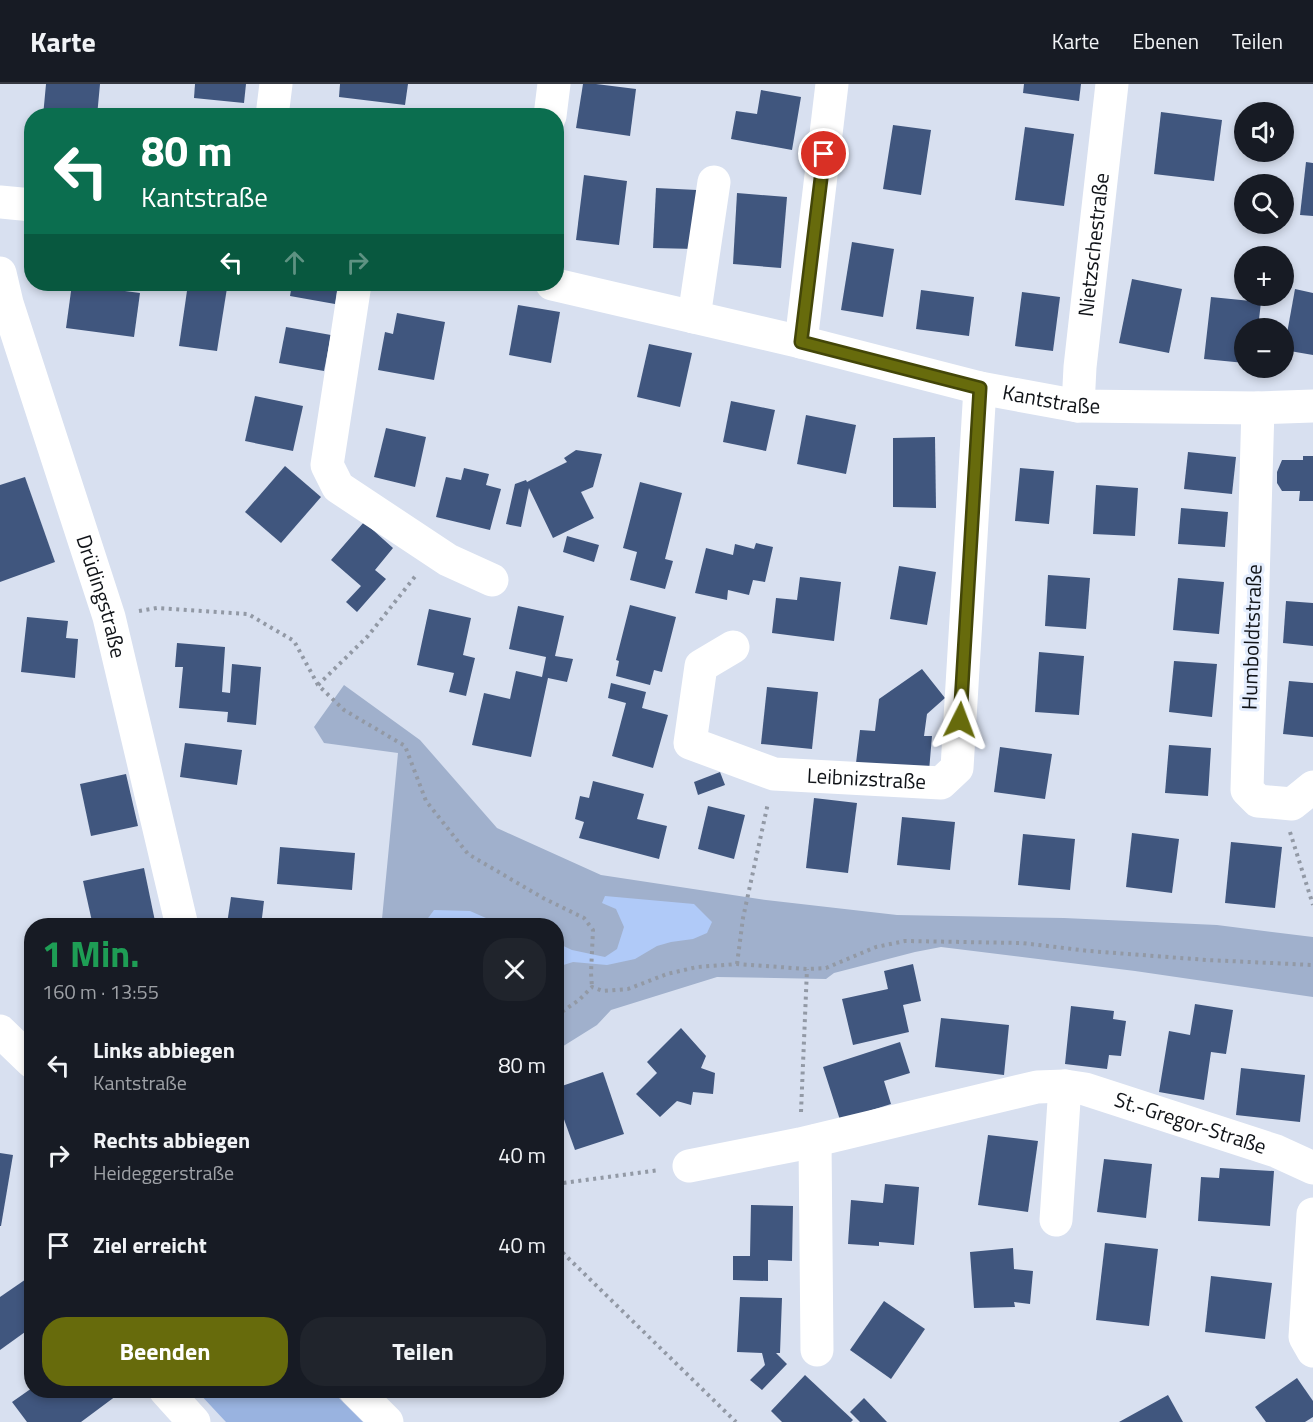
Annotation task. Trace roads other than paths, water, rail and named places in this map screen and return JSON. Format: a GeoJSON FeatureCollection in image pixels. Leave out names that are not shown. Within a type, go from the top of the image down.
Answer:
{"type":"FeatureCollection","features":[{"type":"Feature","properties":{"kind":"street"},"geometry":{"type":"LineString","coordinates":[[273,108],[276,84]]}},
{"type":"Feature","properties":{"kind":"street"},"geometry":{"type":"LineString","coordinates":[[551,108],[554,84]]}},
{"type":"Feature","properties":{"kind":"street"},"geometry":{"type":"LineString","coordinates":[[801,342],[832,84]]}},
{"type":"Feature","properties":{"kind":"street","name":"Nietzschestraße"},"geometry":{"type":"LineString","coordinates":[[1078,406],[1080,367],[1112,84]]}},
{"type":"Feature","properties":{"kind":"street"},"geometry":{"type":"LineString","coordinates":[[694,317],[714,182]]}},
{"type":"Feature","properties":{"kind":"street"},"geometry":{"type":"LineString","coordinates":[[0,202],[24,204]]}},
{"type":"Feature","properties":{"kind":"street","name":"Drüdingstraße"},"geometry":{"type":"LineString","coordinates":[[0,273],[7,303],[109,617],[180,918]]}},
{"type":"Feature","properties":{"kind":"street","name":"Kantstraße"},"geometry":{"type":"LineString","coordinates":[[564,287],[801,342],[980,388],[1078,406],[1258,408],[1313,406]]}},
{"type":"Feature","properties":{"kind":"street"},"geometry":{"type":"LineString","coordinates":[[354,291],[327,465],[339,487],[448,560],[492,580]]}},
{"type":"Feature","properties":{"kind":"street","name":"Leibnizstraße"},"geometry":{"type":"LineString","coordinates":[[733,647],[701,666],[690,742],[774,774],[941,783],[957,768],[980,388]]}},
{"type":"Feature","properties":{"kind":"street","name":"Humboldtstraße"},"geometry":{"type":"LineString","coordinates":[[1258,408],[1247,790],[1258,801],[1292,804],[1313,787]]}},
{"type":"Feature","properties":{"kind":"street"},"geometry":{"type":"LineString","coordinates":[[0,1031],[24,1054]]}},
{"type":"Feature","properties":{"kind":"street"},"geometry":{"type":"LineString","coordinates":[[1056,1220],[1065,1086]]}},
{"type":"Feature","properties":{"kind":"street","name":"St.-Gregor-Straße"},"geometry":{"type":"LineString","coordinates":[[689,1166],[808,1143],[1037,1087],[1065,1086],[1085,1089],[1276,1151],[1313,1168]]}},
{"type":"Feature","properties":{"kind":"street"},"geometry":{"type":"LineString","coordinates":[[808,1143],[817,1350]]}},
{"type":"Feature","properties":{"kind":"street"},"geometry":{"type":"LineString","coordinates":[[1313,1214],[1305,1337],[1313,1351]]}},
{"type":"Feature","properties":{"kind":"street"},"geometry":{"type":"LineString","coordinates":[[172,1398],[194,1422]]}},
{"type":"Feature","properties":{"kind":"street"},"geometry":{"type":"LineString","coordinates":[[363,1398],[387,1422]]}}]}
